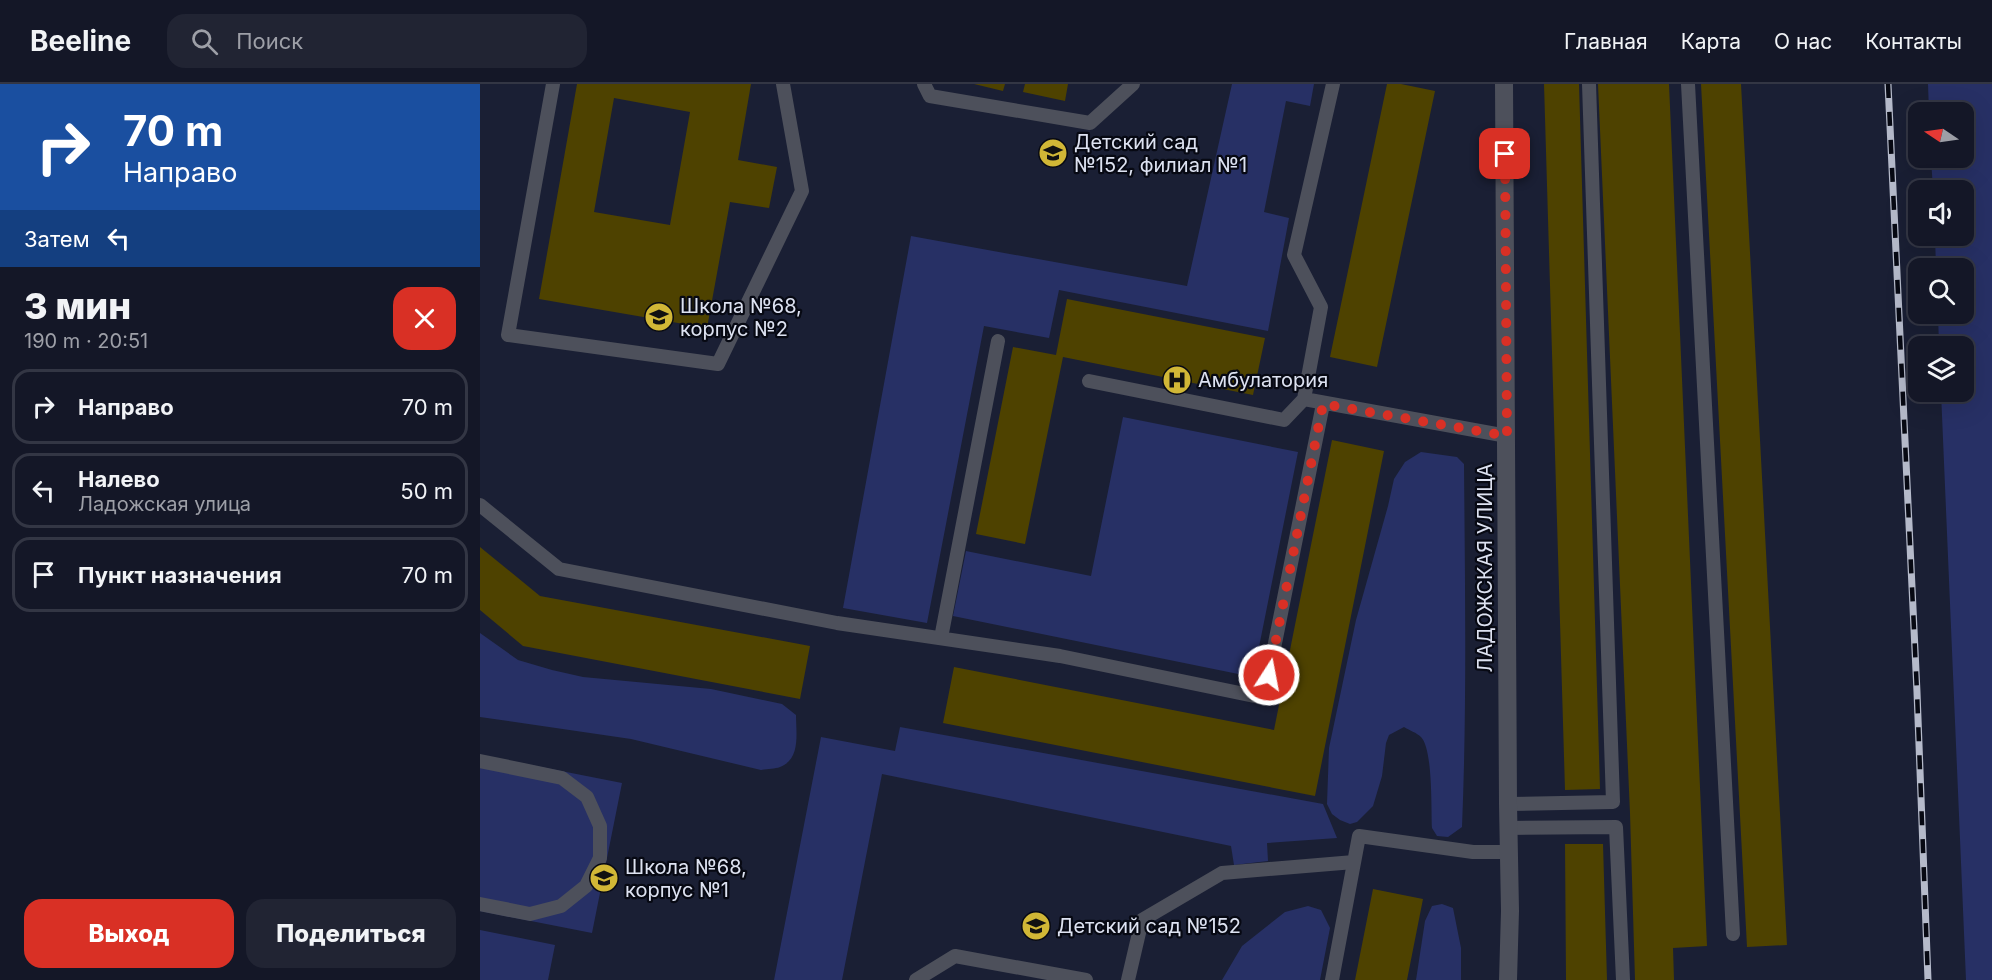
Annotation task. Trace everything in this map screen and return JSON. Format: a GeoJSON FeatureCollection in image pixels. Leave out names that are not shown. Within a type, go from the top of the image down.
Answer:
{"type":"FeatureCollection","features":[{"type":"Feature","properties":{"kind":"street","name":"ЛАДОЖСКАЯ УЛИЦА"},"geometry":{"type":"LineString","coordinates":[[1504,84],[1510,910],[1508,980]]}},
{"type":"Feature","properties":{"kind":"lane"},"geometry":{"type":"LineString","coordinates":[[553,84],[508,335],[718,364],[802,191],[783,84]]}},
{"type":"Feature","properties":{"kind":"lane"},"geometry":{"type":"LineString","coordinates":[[924,84],[930,96],[1090,123],[1133,84]]}},
{"type":"Feature","properties":{"kind":"lane"},"geometry":{"type":"LineString","coordinates":[[1089,381],[1284,420],[1304,399],[1321,307],[1294,255],[1333,84]]}},
{"type":"Feature","properties":{"kind":"lane"},"geometry":{"type":"LineString","coordinates":[[1508,804],[1613,802],[1589,84]]}},
{"type":"Feature","properties":{"kind":"lane"},"geometry":{"type":"LineString","coordinates":[[1688,84],[1733,934]]}},
{"type":"Feature","properties":{"kind":"lane"},"geometry":{"type":"LineString","coordinates":[[941,638],[998,341]]}},
{"type":"Feature","properties":{"kind":"lane"},"geometry":{"type":"LineString","coordinates":[[1304,399],[1507,436]]}},
{"type":"Feature","properties":{"kind":"lane"},"geometry":{"type":"LineString","coordinates":[[480,505],[559,569],[837,623],[1060,656],[1264,698],[1323,404]]}},
{"type":"Feature","properties":{"kind":"lane"},"geometry":{"type":"LineString","coordinates":[[480,761],[562,778],[586,797],[600,826],[600,858],[591,877],[586,886],[561,906],[530,914],[480,904]]}},
{"type":"Feature","properties":{"kind":"lane"},"geometry":{"type":"LineString","coordinates":[[1508,828],[1616,826],[1623,980]]}},
{"type":"Feature","properties":{"kind":"lane"},"geometry":{"type":"LineString","coordinates":[[1332,980],[1359,836],[1473,852],[1509,852]]}},
{"type":"Feature","properties":{"kind":"lane"},"geometry":{"type":"LineString","coordinates":[[1128,980],[1142,920],[1222,873],[1354,862]]}},
{"type":"Feature","properties":{"kind":"lane"},"geometry":{"type":"LineString","coordinates":[[916,980],[955,956],[1086,980]]}},
{"type":"Feature","properties":{"kind":"shaded area"},"geometry":{"type":"Polygon","coordinates":[[[1232,84],[1314,84],[1310,106],[1286,101],[1264,212],[1289,218],[1268,331],[1059,290],[1049,338],[984,326],[927,623],[843,608],[911,236],[1187,286],[1232,84]]]}},
{"type":"Feature","properties":{"kind":"shaded area"},"geometry":{"type":"Polygon","coordinates":[[[1928,84],[1992,84],[1992,980],[1966,980],[1941,402],[1974,402],[1974,336],[1939,336],[1938,324],[1974,324],[1974,258],[1936,258],[1935,246],[1974,246],[1974,180],[1932,180],[1932,168],[1974,168],[1974,102],[1929,102],[1928,84]]]}},
{"type":"Feature","properties":{"kind":"shaded area"},"geometry":{"type":"Polygon","coordinates":[[[1123,417],[1298,452],[1253,677],[953,616],[966,551],[1091,576],[1123,417]]]}},
{"type":"Feature","properties":{"kind":"shaded area"},"geometry":{"type":"Polygon","coordinates":[[[1421,452],[1457,457],[1464,464],[1464,782],[1462,827],[1448,837],[1437,836],[1432,828],[1428,754],[1425,744],[1421,737],[1404,727],[1389,735],[1382,776],[1373,806],[1357,822],[1350,824],[1340,820],[1332,814],[1327,804],[1329,748],[1356,620],[1394,479],[1405,462],[1421,452]]]}},
{"type":"Feature","properties":{"kind":"shaded area"},"geometry":{"type":"Polygon","coordinates":[[[480,633],[518,660],[552,670],[583,677],[711,689],[782,704],[796,715],[794,752],[787,763],[780,767],[761,770],[631,739],[480,717],[480,633]]]}},
{"type":"Feature","properties":{"kind":"shaded area"},"geometry":{"type":"Polygon","coordinates":[[[900,727],[1323,804],[1337,838],[1267,843],[1268,861],[1234,865],[1231,846],[882,774],[842,980],[774,980],[821,737],[895,751],[900,727]]]}},
{"type":"Feature","properties":{"kind":"shaded area"},"geometry":{"type":"Polygon","coordinates":[[[480,755],[622,783],[592,933],[480,911],[480,755]]]}},
{"type":"Feature","properties":{"kind":"shaded area"},"geometry":{"type":"Polygon","coordinates":[[[1442,904],[1453,908],[1461,948],[1461,980],[1416,980],[1425,921],[1432,906],[1442,904]]]}},
{"type":"Feature","properties":{"kind":"shaded area"},"geometry":{"type":"Polygon","coordinates":[[[1308,906],[1321,910],[1330,928],[1320,980],[1222,980],[1242,946],[1285,912],[1308,906]]]}},
{"type":"Feature","properties":{"kind":"shaded area"},"geometry":{"type":"Polygon","coordinates":[[[480,930],[555,945],[548,980],[480,980],[480,930]]]}},
{"type":"Feature","properties":{"kind":"building"},"geometry":{"type":"Polygon","coordinates":[[[577,84],[751,84],[738,160],[777,167],[769,208],[730,202],[707,328],[539,299],[577,84]],[[614,98],[594,212],[670,225],[690,112],[614,98]]]}},
{"type":"Feature","properties":{"kind":"building"},"geometry":{"type":"Polygon","coordinates":[[[974,84],[1005,84],[1003,91],[974,84]]]}},
{"type":"Feature","properties":{"kind":"building"},"geometry":{"type":"Polygon","coordinates":[[[1025,84],[1068,84],[1065,101],[1023,92],[1025,84]]]}},
{"type":"Feature","properties":{"kind":"building"},"geometry":{"type":"Polygon","coordinates":[[[1387,84],[1401,84],[1435,91],[1377,367],[1330,357],[1387,84]]]}},
{"type":"Feature","properties":{"kind":"building"},"geometry":{"type":"Polygon","coordinates":[[[1544,84],[1579,84],[1600,789],[1565,790],[1544,84]]]}},
{"type":"Feature","properties":{"kind":"building"},"geometry":{"type":"Polygon","coordinates":[[[1598,84],[1669,84],[1707,946],[1673,948],[1674,980],[1635,980],[1630,813],[1598,84]]]}},
{"type":"Feature","properties":{"kind":"building"},"geometry":{"type":"Polygon","coordinates":[[[1701,84],[1741,84],[1787,945],[1747,947],[1701,84]]]}},
{"type":"Feature","properties":{"kind":"building"},"geometry":{"type":"Polygon","coordinates":[[[1067,299],[1265,338],[1253,395],[1063,357],[1025,544],[976,534],[1013,347],[1056,355],[1067,299]]]}},
{"type":"Feature","properties":{"kind":"building"},"geometry":{"type":"Polygon","coordinates":[[[1332,440],[1384,451],[1315,796],[943,723],[954,667],[1274,730],[1332,440]]]}},
{"type":"Feature","properties":{"kind":"building"},"geometry":{"type":"Polygon","coordinates":[[[480,547],[540,596],[810,646],[800,699],[523,646],[480,610],[480,547]]]}},
{"type":"Feature","properties":{"kind":"building"},"geometry":{"type":"Polygon","coordinates":[[[1565,844],[1603,844],[1607,980],[1566,980],[1565,844]]]}},
{"type":"Feature","properties":{"kind":"building"},"geometry":{"type":"Polygon","coordinates":[[[1373,889],[1423,899],[1407,980],[1355,980],[1373,889]]]}},
{"type":"Feature","properties":{"kind":"railway"},"geometry":{"type":"LineString","coordinates":[[1888,84],[1917,692],[1928,980]]}},
{"type":"Feature","properties":{"kind":"place","name":"Детский сад №152, филиал №1"},"geometry":{"type":"Point","coordinates":[1053,153]}},
{"type":"Feature","properties":{"kind":"place","name":"Школа №68, корпус №2"},"geometry":{"type":"Point","coordinates":[659,317]}},
{"type":"Feature","properties":{"kind":"place","name":"Амбулатория"},"geometry":{"type":"Point","coordinates":[1177,380]}},
{"type":"Feature","properties":{"kind":"place","name":"Школа №68, корпус №1"},"geometry":{"type":"Point","coordinates":[604,878]}},
{"type":"Feature","properties":{"kind":"place","name":"Детский сад №152"},"geometry":{"type":"Point","coordinates":[1036,926]}},
{"type":"Feature","properties":{"kind":"route"},"geometry":{"type":"LineString","coordinates":[[1269,675],[1323,404],[1507,436],[1505,154]]}}]}
